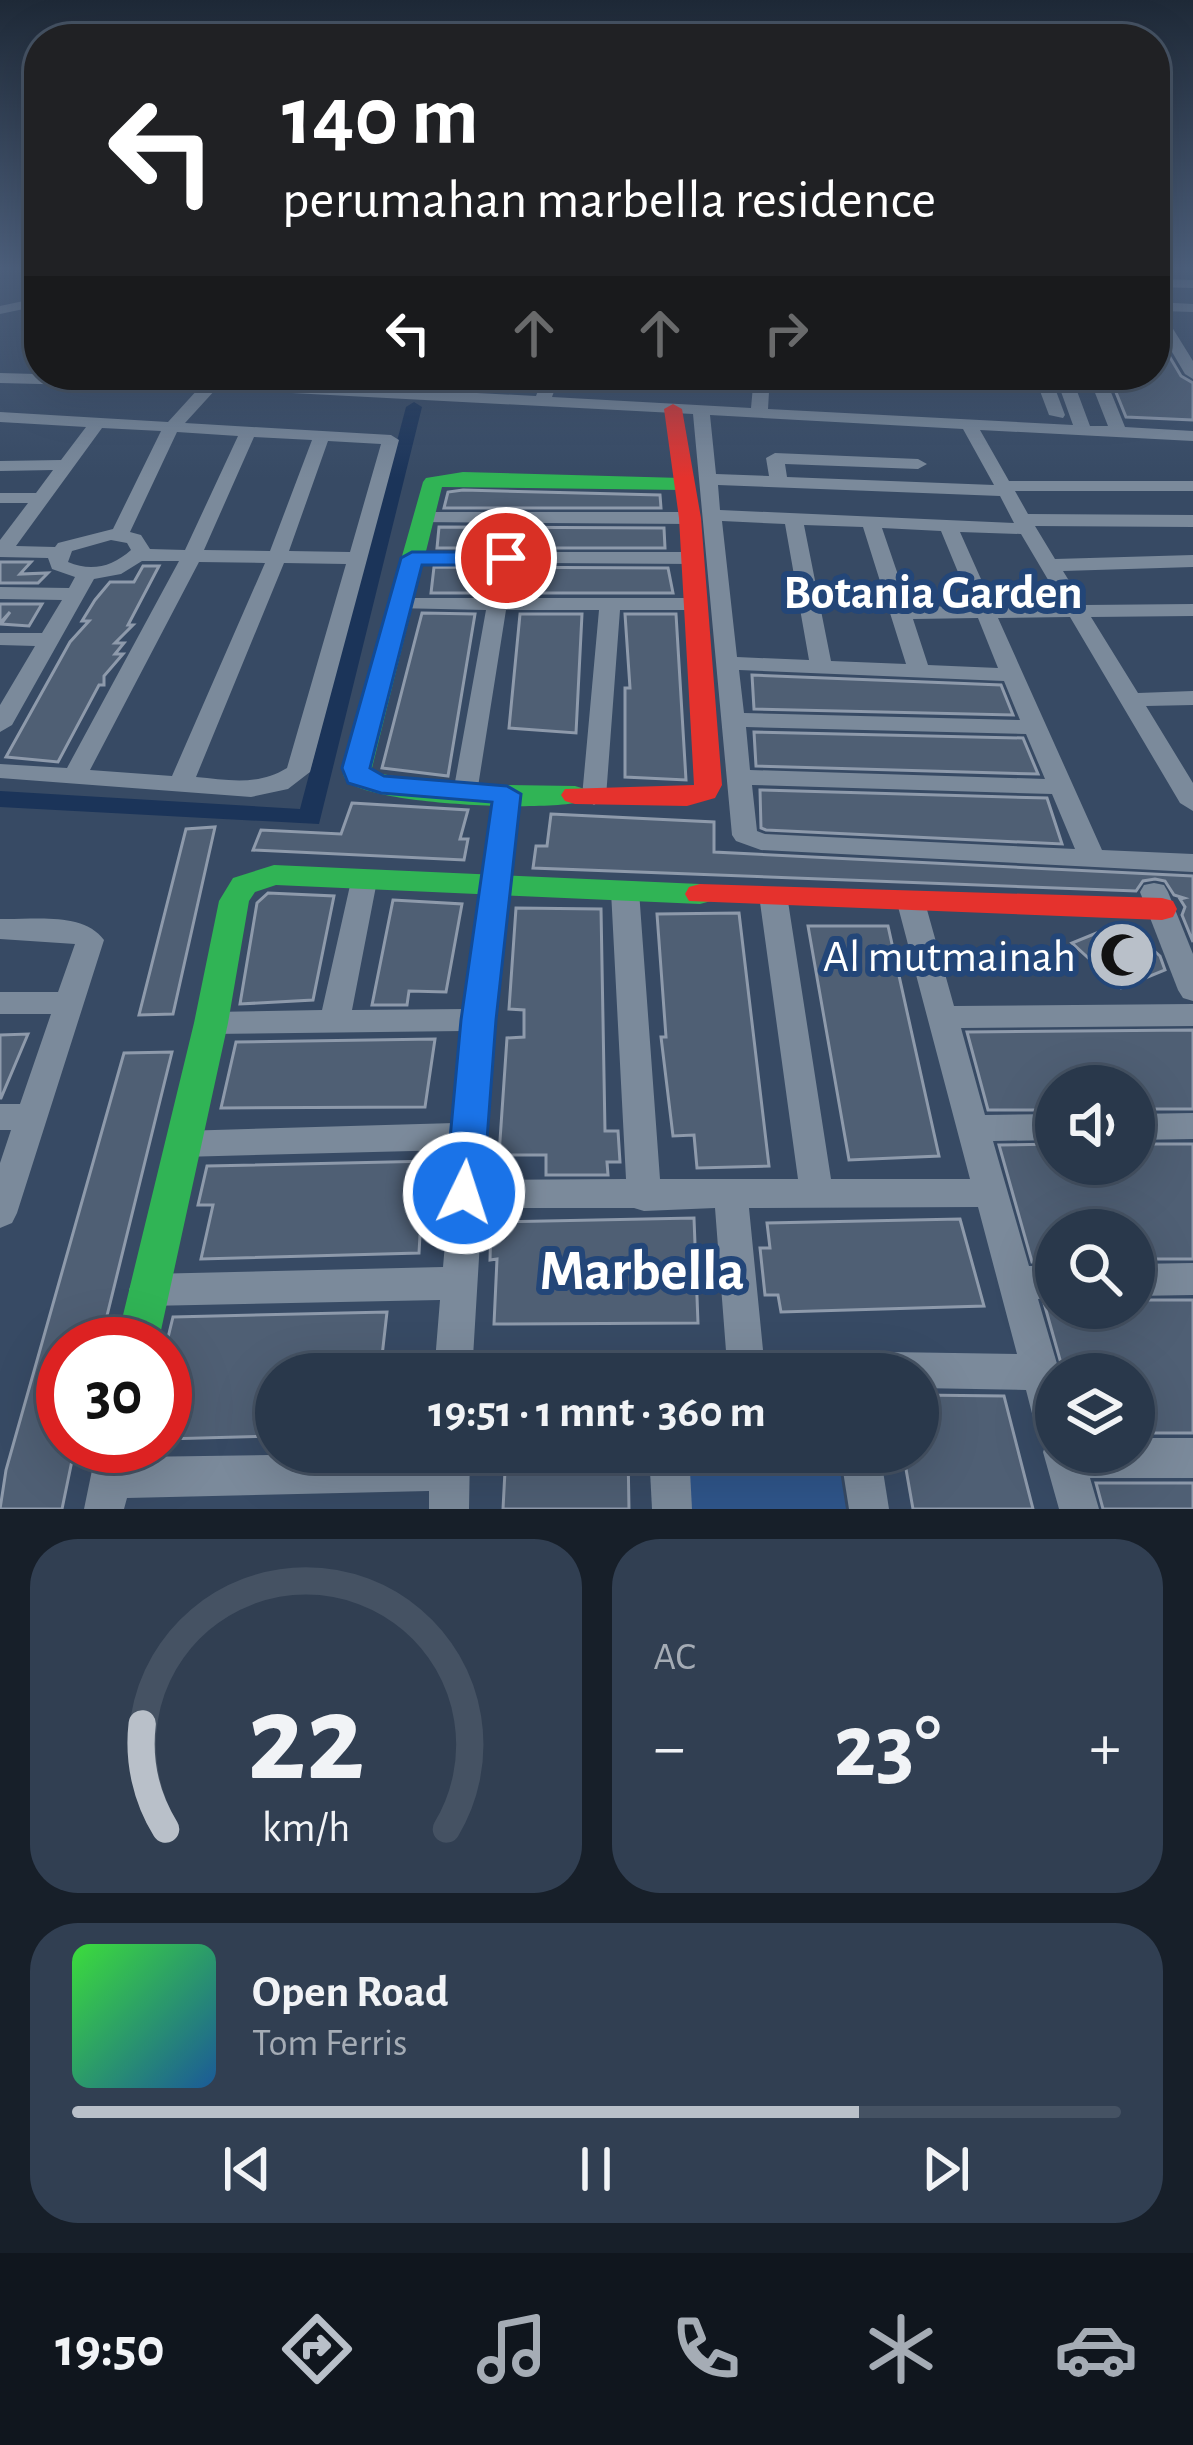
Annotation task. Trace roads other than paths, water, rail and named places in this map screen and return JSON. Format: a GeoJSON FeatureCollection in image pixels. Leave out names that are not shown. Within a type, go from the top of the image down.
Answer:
{"type":"FeatureCollection","features":[{"type":"Feature","properties":{"kind":"street"},"geometry":{"type":"LineString","coordinates":[[1170,337],[1190,365]]}},
{"type":"Feature","properties":{"kind":"street"},"geometry":{"type":"LineString","coordinates":[[118,535],[171,428],[198,390]]}},
{"type":"Feature","properties":{"kind":"street"},"geometry":{"type":"LineString","coordinates":[[289,390],[405,401],[428,398],[450,405],[1148,440],[1193,447]]}},
{"type":"Feature","properties":{"kind":"street"},"geometry":{"type":"LineString","coordinates":[[360,390],[405,401]]}},
{"type":"Feature","properties":{"kind":"street"},"geometry":{"type":"LineString","coordinates":[[492,390],[759,408],[1057,415],[1081,424]]}},
{"type":"Feature","properties":{"kind":"street"},"geometry":{"type":"LineString","coordinates":[[759,408],[761,390]]}},
{"type":"Feature","properties":{"kind":"street"},"geometry":{"type":"LineString","coordinates":[[1048,390],[1057,415]]}},
{"type":"Feature","properties":{"kind":"street"},"geometry":{"type":"LineString","coordinates":[[1069,390],[1081,424]]}},
{"type":"Feature","properties":{"kind":"street"},"geometry":{"type":"LineString","coordinates":[[1102,390],[1117,426],[1148,440],[1193,436]]}},
{"type":"Feature","properties":{"kind":"street"},"geometry":{"type":"LineString","coordinates":[[450,405],[553,393],[687,416],[759,408],[905,427]]}},
{"type":"Feature","properties":{"kind":"street"},"geometry":{"type":"LineString","coordinates":[[391,430],[405,401]]}},
{"type":"Feature","properties":{"kind":"street"},"geometry":{"type":"LineString","coordinates":[[687,416],[728,664],[745,835],[761,842],[1193,863]]}},
{"type":"Feature","properties":{"kind":"street"},"geometry":{"type":"LineString","coordinates":[[0,417],[91,429]]}},
{"type":"Feature","properties":{"kind":"street"},"geometry":{"type":"LineString","coordinates":[[973,431],[1193,423]]}},
{"type":"Feature","properties":{"kind":"street"},"geometry":{"type":"LineString","coordinates":[[905,427],[926,488]]}},
{"type":"Feature","properties":{"kind":"street"},"geometry":{"type":"LineString","coordinates":[[0,434],[171,428],[391,440],[298,772],[279,784],[250,789],[0,771]]}},
{"type":"Feature","properties":{"kind":"street"},"geometry":{"type":"LineString","coordinates":[[91,429],[4,544],[59,553],[86,538],[118,535],[139,544],[138,555]]}},
{"type":"Feature","properties":{"kind":"street"},"geometry":{"type":"LineString","coordinates":[[973,431],[1133,700],[1180,758],[1193,802]]}},
{"type":"Feature","properties":{"kind":"street"},"geometry":{"type":"LineString","coordinates":[[74,778],[192,556],[248,433]]}},
{"type":"Feature","properties":{"kind":"street"},"geometry":{"type":"LineString","coordinates":[[181,784],[277,557],[322,436]]}},
{"type":"Feature","properties":{"kind":"street"},"geometry":{"type":"LineString","coordinates":[[779,482],[775,458],[918,464]]}},
{"type":"Feature","properties":{"kind":"street"},"geometry":{"type":"LineString","coordinates":[[0,466],[65,465]]}},
{"type":"Feature","properties":{"kind":"street"},"geometry":{"type":"LineString","coordinates":[[701,517],[693,558],[709,785],[705,792],[687,797],[465,793],[381,785],[358,777],[356,768],[433,482],[463,478],[926,488],[1186,486],[1193,503]]}},
{"type":"Feature","properties":{"kind":"street"},"geometry":{"type":"LineString","coordinates":[[0,498],[40,498]]}},
{"type":"Feature","properties":{"kind":"street"},"geometry":{"type":"LineString","coordinates":[[422,518],[794,518],[948,526],[1193,521]]}},
{"type":"Feature","properties":{"kind":"street"},"geometry":{"type":"LineString","coordinates":[[794,518],[821,667]]}},
{"type":"Feature","properties":{"kind":"street"},"geometry":{"type":"LineString","coordinates":[[871,522],[919,671]]}},
{"type":"Feature","properties":{"kind":"street"},"geometry":{"type":"LineString","coordinates":[[948,526],[1092,858]]}},
{"type":"Feature","properties":{"kind":"street"},"geometry":{"type":"LineString","coordinates":[[59,553],[59,565],[81,584]]}},
{"type":"Feature","properties":{"kind":"street"},"geometry":{"type":"LineString","coordinates":[[0,593],[81,584],[138,555],[357,558]]}},
{"type":"Feature","properties":{"kind":"street"},"geometry":{"type":"LineString","coordinates":[[412,558],[693,558]]}},
{"type":"Feature","properties":{"kind":"street"},"geometry":{"type":"LineString","coordinates":[[1051,565],[1193,561]]}},
{"type":"Feature","properties":{"kind":"street"},"geometry":{"type":"LineString","coordinates":[[0,724],[81,584]]}},
{"type":"Feature","properties":{"kind":"street"},"geometry":{"type":"LineString","coordinates":[[400,604],[696,604]]}},
{"type":"Feature","properties":{"kind":"street"},"geometry":{"type":"LineString","coordinates":[[465,793],[497,604]]}},
{"type":"Feature","properties":{"kind":"street"},"geometry":{"type":"LineString","coordinates":[[594,796],[610,604]]}},
{"type":"Feature","properties":{"kind":"street"},"geometry":{"type":"LineString","coordinates":[[901,613],[1192,612]]}},
{"type":"Feature","properties":{"kind":"street"},"geometry":{"type":"LineString","coordinates":[[0,640],[50,640]]}},
{"type":"Feature","properties":{"kind":"street"},"geometry":{"type":"LineString","coordinates":[[728,664],[1013,675]]}},
{"type":"Feature","properties":{"kind":"street"},"geometry":{"type":"LineString","coordinates":[[1133,700],[1193,698]]}},
{"type":"Feature","properties":{"kind":"street"},"geometry":{"type":"LineString","coordinates":[[733,720],[1036,727]]}},
{"type":"Feature","properties":{"kind":"street"},"geometry":{"type":"LineString","coordinates":[[739,777],[1063,787]]}},
{"type":"Feature","properties":{"kind":"street"},"geometry":{"type":"LineString","coordinates":[[454,1353],[478,1020],[507,794]]}},
{"type":"Feature","properties":{"kind":"street"},"geometry":{"type":"LineString","coordinates":[[142,1317],[237,890],[260,876],[494,888],[1158,901],[1193,990]]}},
{"type":"Feature","properties":{"kind":"street"},"geometry":{"type":"LineString","coordinates":[[335,1022],[364,881]]}},
{"type":"Feature","properties":{"kind":"street"},"geometry":{"type":"LineString","coordinates":[[625,891],[644,1197]]}},
{"type":"Feature","properties":{"kind":"street"},"geometry":{"type":"LineString","coordinates":[[773,895],[817,1195]]}},
{"type":"Feature","properties":{"kind":"street"},"geometry":{"type":"LineString","coordinates":[[910,899],[1035,1361]]}},
{"type":"Feature","properties":{"kind":"street"},"geometry":{"type":"LineString","coordinates":[[0,929],[75,931],[87,935],[90,947],[15,1117],[0,1213]]}},
{"type":"Feature","properties":{"kind":"street"},"geometry":{"type":"LineString","coordinates":[[0,1003],[68,1003]]}},
{"type":"Feature","properties":{"kind":"street"},"geometry":{"type":"LineString","coordinates":[[943,1017],[1193,1015]]}},
{"type":"Feature","properties":{"kind":"street"},"geometry":{"type":"LineString","coordinates":[[211,1023],[478,1020]]}},
{"type":"Feature","properties":{"kind":"street"},"geometry":{"type":"LineString","coordinates":[[1155,1127],[1193,1126]]}},
{"type":"Feature","properties":{"kind":"street"},"geometry":{"type":"LineString","coordinates":[[973,1128],[1035,1127]]}},
{"type":"Feature","properties":{"kind":"street"},"geometry":{"type":"LineString","coordinates":[[181,1144],[468,1136]]}},
{"type":"Feature","properties":{"kind":"street"},"geometry":{"type":"LineString","coordinates":[[464,1193],[644,1197],[992,1193]]}},
{"type":"Feature","properties":{"kind":"street"},"geometry":{"type":"LineString","coordinates":[[731,1196],[745,1353]]}},
{"type":"Feature","properties":{"kind":"street"},"geometry":{"type":"LineString","coordinates":[[1155,1280],[1193,1280]]}},
{"type":"Feature","properties":{"kind":"street"},"geometry":{"type":"LineString","coordinates":[[1013,1282],[1035,1282]]}},
{"type":"Feature","properties":{"kind":"street"},"geometry":{"type":"LineString","coordinates":[[147,1290],[456,1283]]}},
{"type":"Feature","properties":{"kind":"street"},"geometry":{"type":"LineString","coordinates":[[939,1373],[1035,1372]]}},
{"type":"Feature","properties":{"kind":"street"},"geometry":{"type":"LineString","coordinates":[[1155,1455],[1193,1458]]}},
{"type":"Feature","properties":{"kind":"street"},"geometry":{"type":"LineString","coordinates":[[670,1473],[671,1509]]}},
{"type":"Feature","properties":{"kind":"street"},"geometry":{"type":"LineString","coordinates":[[863,1473],[869,1509]]}},
{"type":"Feature","properties":{"kind":"street"},"geometry":{"type":"LineString","coordinates":[[1069,1473],[1079,1509]]}},
{"type":"Feature","properties":{"kind":"street"},"geometry":{"type":"LineString","coordinates":[[111,1478],[449,1477]]}},
{"type":"Feature","properties":{"kind":"waterway"},"geometry":{"type":"LineString","coordinates":[[0,799],[310,818],[414,407]]}},
{"type":"Feature","properties":{"kind":"place","name":"Al mutmainah"},"geometry":{"type":"Point","coordinates":[1122,955]}},
{"type":"Feature","properties":{"kind":"district","name":"Botania Garden"},"geometry":{"type":"Point","coordinates":[933,591]}},
{"type":"Feature","properties":{"kind":"district","name":"Marbella"},"geometry":{"type":"Point","coordinates":[642,1269]}}]}
